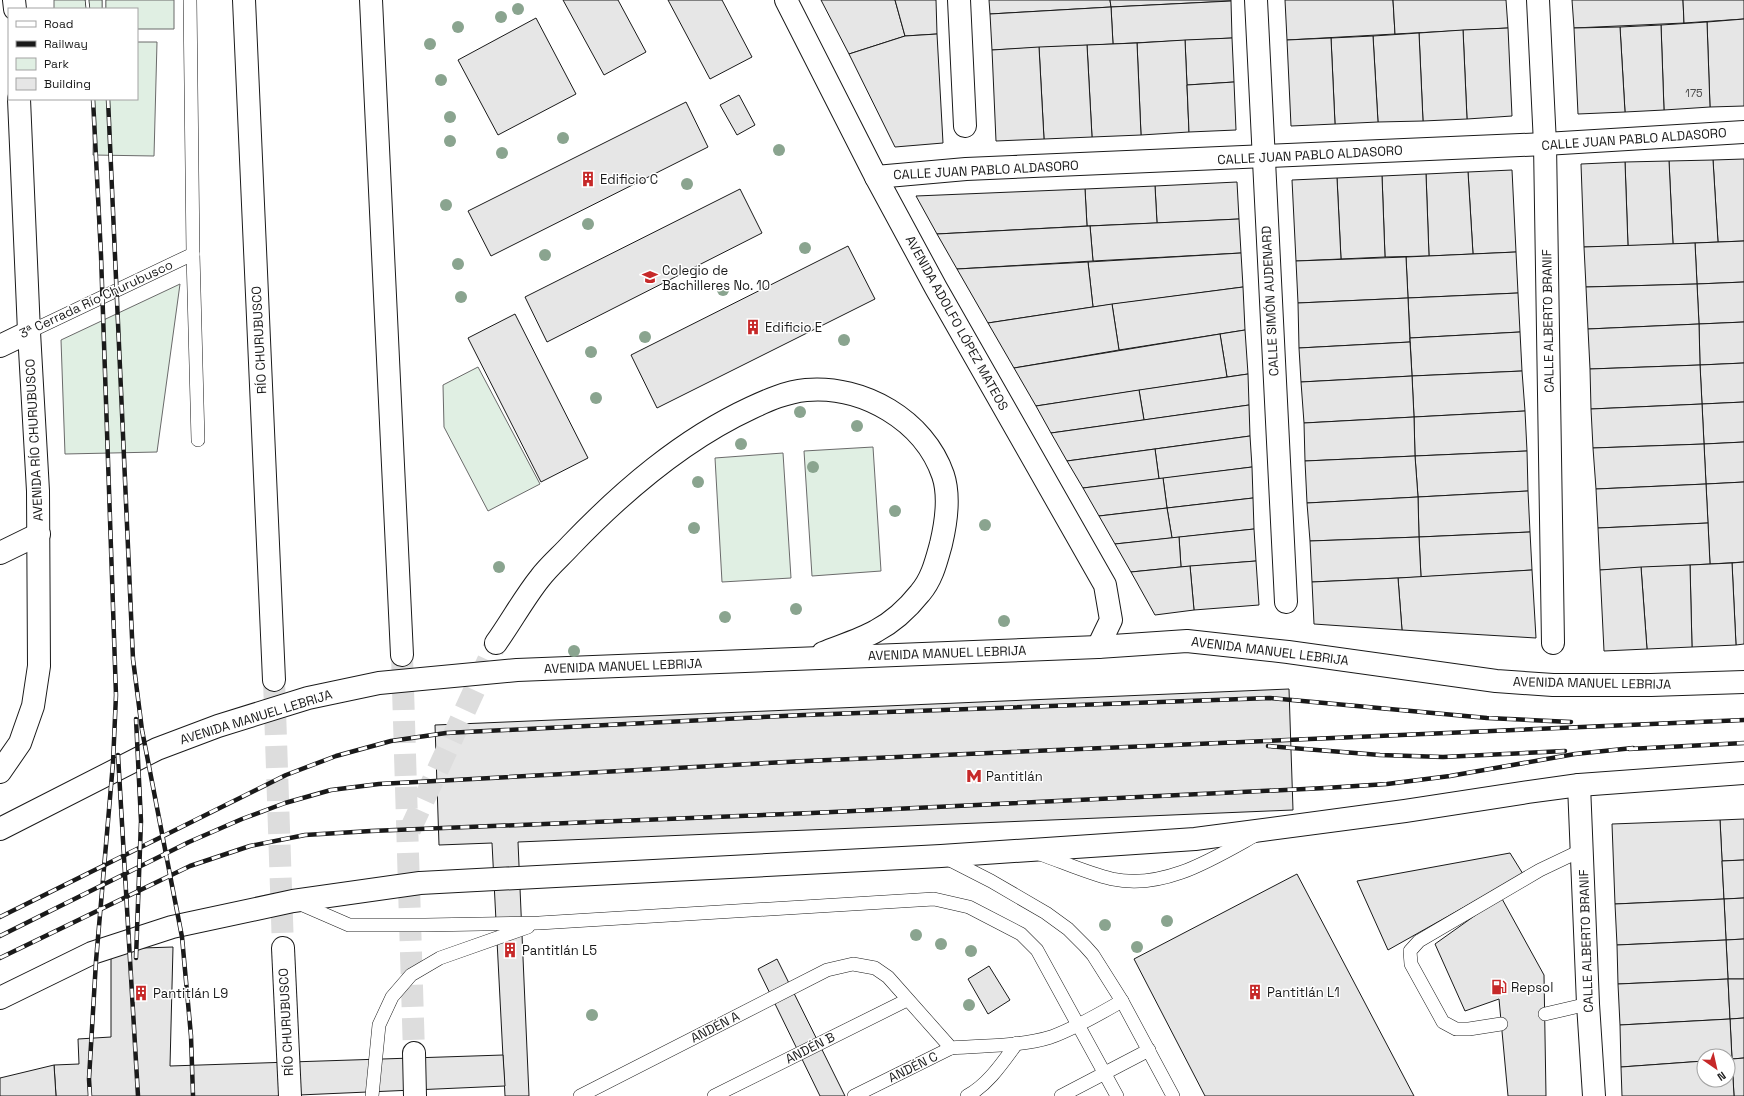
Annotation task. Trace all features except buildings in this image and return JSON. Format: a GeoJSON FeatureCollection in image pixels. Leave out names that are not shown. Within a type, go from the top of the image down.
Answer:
{"type":"FeatureCollection","features":[{"type":"Feature","properties":{"kind":"main road","name":"RÍO CHURUBUSCO"},"geometry":{"type":"LineString","coordinates":[[244,0],[274,680]]}},
{"type":"Feature","properties":{"kind":"main road"},"geometry":{"type":"LineString","coordinates":[[372,0],[402,655]]}},
{"type":"Feature","properties":{"kind":"main road","name":"AVENIDA ADOLFO LÓPEZ MATEOS"},"geometry":{"type":"LineString","coordinates":[[786,0],[876,177],[936,288],[1105,585],[1111,620],[1098,647]]}},
{"type":"Feature","properties":{"kind":"main road"},"geometry":{"type":"LineString","coordinates":[[960,0],[965,126]]}},
{"type":"Feature","properties":{"kind":"main road","name":"CALLE SIMÓN AUDENARD"},"geometry":{"type":"LineString","coordinates":[[1256,0],[1286,602]]}},
{"type":"Feature","properties":{"kind":"main road","name":"CALLE ALBERTO BRANIF"},"geometry":{"type":"LineString","coordinates":[[1538,0],[1545,144],[1553,643]]}},
{"type":"Feature","properties":{"kind":"main road","name":"AVENIDA RÍO CHURUBUSCO"},"geometry":{"type":"LineString","coordinates":[[0,772],[20,743],[33,706],[39,666],[38,491],[29,332],[19,100]]}},
{"type":"Feature","properties":{"kind":"main road","name":"CALLE JUAN PABLO ALDASORO"},"geometry":{"type":"LineString","coordinates":[[876,177],[966,169],[1545,144],[1744,132]]}},
{"type":"Feature","properties":{"kind":"main road","name":"3ª Cerrada Río Churubusco"},"geometry":{"type":"LineString","coordinates":[[0,346],[29,332]]}},
{"type":"Feature","properties":{"kind":"main road"},"geometry":{"type":"LineString","coordinates":[[496,643],[540,577],[602,513],[674,453],[722,421],[774,397],[805,390],[837,390],[875,402],[904,421],[928,444],[943,476],[947,510],[944,534],[935,568],[921,592],[901,613],[877,631],[808,659]]}},
{"type":"Feature","properties":{"kind":"main road"},"geometry":{"type":"LineString","coordinates":[[0,553],[39,534]]}},
{"type":"Feature","properties":{"kind":"main road","name":"AVENIDA MANUEL LEBRIJA"},"geometry":{"type":"LineString","coordinates":[[0,829],[157,749],[218,726],[308,698],[379,684],[517,670],[1098,647],[1187,641],[1288,652],[1496,681],[1554,685],[1651,685],[1744,682]]}},
{"type":"Feature","properties":{"kind":"main road"},"geometry":{"type":"LineString","coordinates":[[0,998],[92,953],[172,927],[293,900],[420,883],[941,856],[1195,839],[1264,831],[1579,785],[1744,773]]}},
{"type":"Feature","properties":{"kind":"main road","name":"CALLE ALBERTO BRANIF"},"geometry":{"type":"LineString","coordinates":[[1579,785],[1588,1004],[1594,1096]]}},
{"type":"Feature","properties":{"kind":"main road","name":"RÍO CHURUBUSCO"},"geometry":{"type":"LineString","coordinates":[[282,948],[290,1096]]}},
{"type":"Feature","properties":{"kind":"main road"},"geometry":{"type":"LineString","coordinates":[[414,1053],[415,1096]]}},
{"type":"Feature","properties":{"kind":"lane"},"geometry":{"type":"LineString","coordinates":[[190,0],[193,254],[198,440]]}},
{"type":"Feature","properties":{"kind":"lane","name":"3ª Cerrada Río Churubusco"},"geometry":{"type":"LineString","coordinates":[[29,332],[193,254]]}},
{"type":"Feature","properties":{"kind":"lane"},"geometry":{"type":"LineString","coordinates":[[1031,850],[1112,879],[1141,881],[1173,875],[1194,868],[1264,831]]}},
{"type":"Feature","properties":{"kind":"lane"},"geometry":{"type":"LineString","coordinates":[[1501,1024],[1469,1029],[1456,1029],[1443,1022],[1411,964],[1410,951],[1419,941],[1540,870],[1582,850]]}},
{"type":"Feature","properties":{"kind":"lane"},"geometry":{"type":"LineString","coordinates":[[941,856],[991,881],[1046,913],[1068,929],[1093,955],[1122,1002],[1173,1096]]}},
{"type":"Feature","properties":{"kind":"lane"},"geometry":{"type":"LineString","coordinates":[[293,900],[349,925],[539,923],[934,899],[969,907],[1021,934],[1037,950],[1117,1096]]}},
{"type":"Feature","properties":{"kind":"lane"},"geometry":{"type":"LineString","coordinates":[[372,1096],[379,1025],[392,997],[411,975],[440,958],[539,923]]}},
{"type":"Feature","properties":{"kind":"lane","name":"ANDÉN A"},"geometry":{"type":"LineString","coordinates":[[580,1096],[827,970],[853,964],[875,968],[888,976],[907,1000]]}},
{"type":"Feature","properties":{"kind":"lane"},"geometry":{"type":"LineString","coordinates":[[907,1000],[951,1048],[1016,1043],[1051,1036],[1079,1025],[1122,1002]]}},
{"type":"Feature","properties":{"kind":"lane","name":"ANDÉN B"},"geometry":{"type":"LineString","coordinates":[[714,1096],[907,1000]]}},
{"type":"Feature","properties":{"kind":"lane"},"geometry":{"type":"LineString","coordinates":[[1545,1014],[1588,1004]]}},
{"type":"Feature","properties":{"kind":"lane"},"geometry":{"type":"LineString","coordinates":[[967,1096],[974,1092],[1000,1066],[1016,1043]]}},
{"type":"Feature","properties":{"kind":"lane","name":"ANDÉN C"},"geometry":{"type":"LineString","coordinates":[[854,1096],[951,1048]]}},
{"type":"Feature","properties":{"kind":"lane"},"geometry":{"type":"LineString","coordinates":[[1061,1096],[1149,1050]]}},
{"type":"Feature","properties":{"kind":"green space"},"geometry":{"type":"Polygon","coordinates":[[[54,0],[174,0],[174,29],[138,29],[138,8],[54,8],[54,0]]]}},
{"type":"Feature","properties":{"kind":"green space"},"geometry":{"type":"Polygon","coordinates":[[[138,42],[157,42],[154,156],[93,155],[94,100],[138,100],[138,42]]]}},
{"type":"Feature","properties":{"kind":"green space"},"geometry":{"type":"Polygon","coordinates":[[[180,284],[157,452],[65,454],[61,340],[180,284]]]}},
{"type":"Feature","properties":{"kind":"green space"},"geometry":{"type":"Polygon","coordinates":[[[478,367],[540,484],[488,511],[444,427],[443,385],[478,367]]]}},
{"type":"Feature","properties":{"kind":"green space"},"geometry":{"type":"Polygon","coordinates":[[[873,447],[881,571],[812,576],[804,451],[873,447]]]}},
{"type":"Feature","properties":{"kind":"green space"},"geometry":{"type":"Polygon","coordinates":[[[783,453],[791,578],[722,582],[715,458],[783,453]]]}},
{"type":"Feature","properties":{"kind":"tunnel"},"geometry":{"type":"LineString","coordinates":[[410,830],[496,643]]}},
{"type":"Feature","properties":{"kind":"tunnel"},"geometry":{"type":"LineString","coordinates":[[402,655],[414,1053]]}},
{"type":"Feature","properties":{"kind":"tunnel"},"geometry":{"type":"LineString","coordinates":[[274,680],[283,948]]}},
{"type":"Feature","properties":{"kind":"railway"},"geometry":{"type":"LineString","coordinates":[[87,0],[88,8]]}},
{"type":"Feature","properties":{"kind":"railway"},"geometry":{"type":"LineString","coordinates":[[104,0],[104,8]]}},
{"type":"Feature","properties":{"kind":"railway"},"geometry":{"type":"LineString","coordinates":[[90,1096],[89,1079],[96,961],[113,763],[116,695],[101,255],[93,100]]}},
{"type":"Feature","properties":{"kind":"railway"},"geometry":{"type":"LineString","coordinates":[[108,100],[133,659],[142,730],[182,937],[191,1036],[193,1096]]}},
{"type":"Feature","properties":{"kind":"railway"},"geometry":{"type":"LineString","coordinates":[[0,917],[286,775],[336,756],[391,741],[446,733],[804,715],[1270,698],[1487,718],[1571,722]]}},
{"type":"Feature","properties":{"kind":"railway"},"geometry":{"type":"LineString","coordinates":[[136,719],[141,821],[136,958]]}},
{"type":"Feature","properties":{"kind":"railway"},"geometry":{"type":"LineString","coordinates":[[0,936],[189,842],[242,819],[285,803],[331,790],[379,784],[806,761],[1744,720]]}},
{"type":"Feature","properties":{"kind":"railway"},"geometry":{"type":"LineString","coordinates":[[1629,749],[1744,743]]}},
{"type":"Feature","properties":{"kind":"railway"},"geometry":{"type":"LineString","coordinates":[[1268,746],[1380,755],[1443,757],[1565,751]]}},
{"type":"Feature","properties":{"kind":"railway"},"geometry":{"type":"LineString","coordinates":[[0,958],[190,866],[250,846],[305,835],[812,813],[1387,784],[1450,776],[1575,754],[1633,748]]}},
{"type":"Feature","properties":{"kind":"railway"},"geometry":{"type":"LineString","coordinates":[[118,755],[138,1096]]}},
{"type":"Feature","properties":{"kind":"place","name":"Edificio C"},"geometry":{"type":"Point","coordinates":[588,179]}},
{"type":"Feature","properties":{"kind":"place","name":"Colegio de Bachilleres No. 10"},"geometry":{"type":"Point","coordinates":[650,277]}},
{"type":"Feature","properties":{"kind":"place","name":"Edificio E"},"geometry":{"type":"Point","coordinates":[753,327]}},
{"type":"Feature","properties":{"kind":"place","name":"Pantitlán"},"geometry":{"type":"Point","coordinates":[974,776]}},
{"type":"Feature","properties":{"kind":"place","name":"Pantitlán L5"},"geometry":{"type":"Point","coordinates":[510,950]}},
{"type":"Feature","properties":{"kind":"place","name":"Repsol"},"geometry":{"type":"Point","coordinates":[1499,987]}},
{"type":"Feature","properties":{"kind":"place","name":"Pantitlán L1"},"geometry":{"type":"Point","coordinates":[1255,992]}},
{"type":"Feature","properties":{"kind":"place","name":"Pantitlán L9"},"geometry":{"type":"Point","coordinates":[141,993]}}]}
